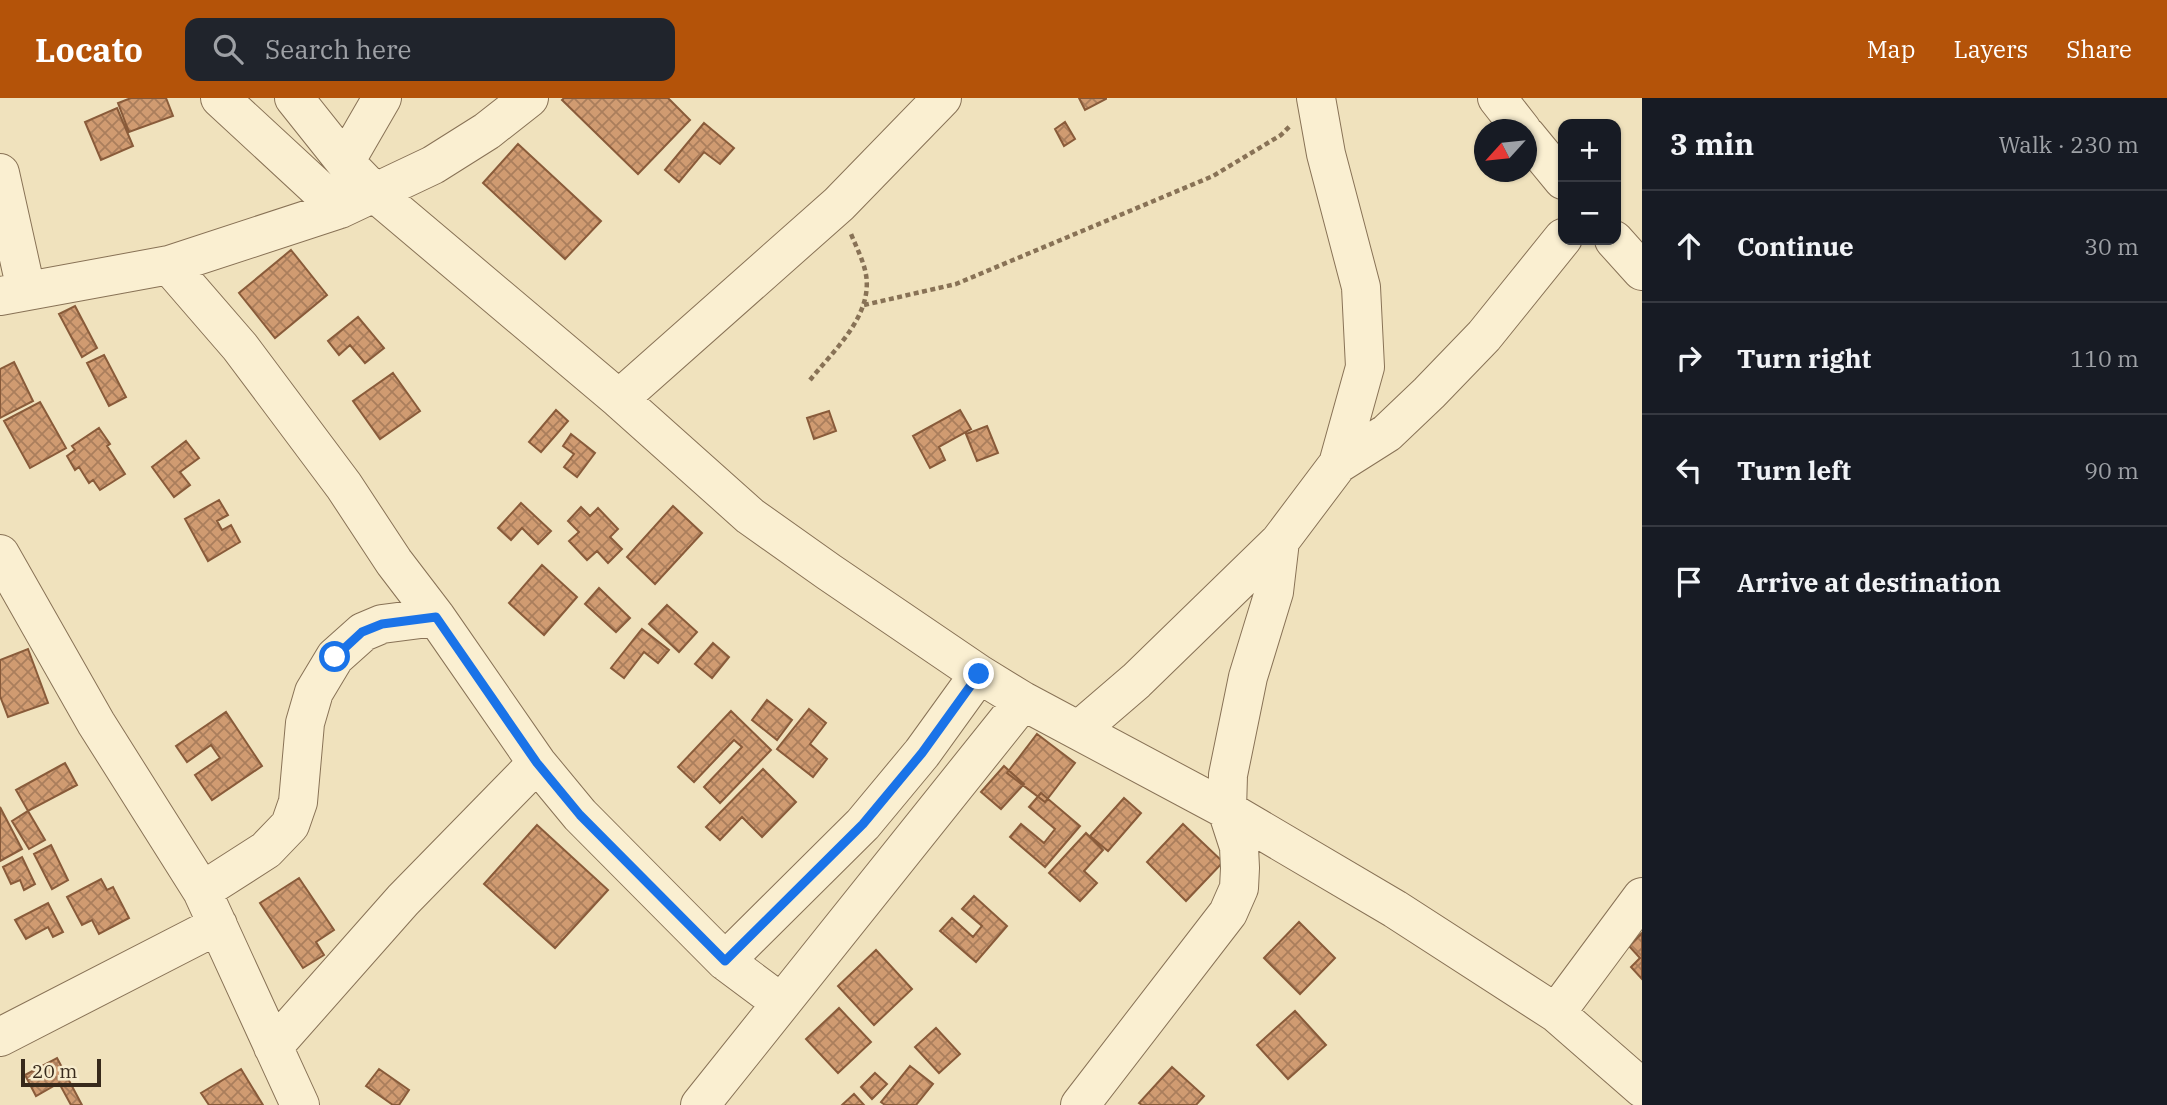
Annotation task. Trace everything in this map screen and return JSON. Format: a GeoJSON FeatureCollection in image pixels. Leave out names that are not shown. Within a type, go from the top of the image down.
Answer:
{"type":"FeatureCollection","features":[{"type":"Feature","properties":{"kind":"street"},"geometry":{"type":"LineString","coordinates":[[220,98],[340,209]]}},
{"type":"Feature","properties":{"kind":"street"},"geometry":{"type":"LineString","coordinates":[[293,98],[345,162],[376,194],[619,399],[750,516],[979,674],[1023,701],[1227,810],[1395,909],[1556,1013],[1642,1088]]}},
{"type":"Feature","properties":{"kind":"street"},"geometry":{"type":"LineString","coordinates":[[345,162],[382,98]]}},
{"type":"Feature","properties":{"kind":"street"},"geometry":{"type":"LineString","coordinates":[[0,173],[13,293],[169,265],[340,209],[433,165],[487,131],[529,98]]}},
{"type":"Feature","properties":{"kind":"street"},"geometry":{"type":"LineString","coordinates":[[619,399],[839,204],[942,98]]}},
{"type":"Feature","properties":{"kind":"street"},"geometry":{"type":"LineString","coordinates":[[1316,98],[1326,154],[1362,288],[1365,367],[1338,464]]}},
{"type":"Feature","properties":{"kind":"street"},"geometry":{"type":"LineString","coordinates":[[1497,98],[1513,119]]}},
{"type":"Feature","properties":{"kind":"street"},"geometry":{"type":"LineString","coordinates":[[1537,148],[1558,174]]}},
{"type":"Feature","properties":{"kind":"street"},"geometry":{"type":"LineString","coordinates":[[1079,730],[1136,681],[1280,541],[1338,464],[1387,433],[1429,393],[1484,336],[1558,244]]}},
{"type":"Feature","properties":{"kind":"street"},"geometry":{"type":"LineString","coordinates":[[1619,245],[1642,271]]}},
{"type":"Feature","properties":{"kind":"street"},"geometry":{"type":"LineString","coordinates":[[169,265],[271,387],[344,486],[394,562],[436,617],[537,763],[580,815],[725,961],[780,1003]]}},
{"type":"Feature","properties":{"kind":"street"},"geometry":{"type":"LineString","coordinates":[[1080,1105],[1228,913],[1240,888],[1239,847],[1227,810],[1228,775],[1248,677],[1274,592],[1280,541]]}},
{"type":"Feature","properties":{"kind":"street"},"geometry":{"type":"LineString","coordinates":[[0,554],[96,723],[202,891],[300,1105]]}},
{"type":"Feature","properties":{"kind":"street"},"geometry":{"type":"LineString","coordinates":[[202,891],[266,850],[290,825],[298,802],[305,723],[314,692],[335,657],[362,632],[382,624],[436,617]]}},
{"type":"Feature","properties":{"kind":"street"},"geometry":{"type":"LineString","coordinates":[[725,961],[863,824],[922,753],[979,674]]}},
{"type":"Feature","properties":{"kind":"street"},"geometry":{"type":"LineString","coordinates":[[700,1105],[1023,701]]}},
{"type":"Feature","properties":{"kind":"street"},"geometry":{"type":"LineString","coordinates":[[274,1047],[403,900],[537,763]]}},
{"type":"Feature","properties":{"kind":"street"},"geometry":{"type":"LineString","coordinates":[[1556,1013],[1642,897]]}},
{"type":"Feature","properties":{"kind":"street"},"geometry":{"type":"LineString","coordinates":[[0,1037],[218,925]]}},
{"type":"Feature","properties":{"kind":"path"},"geometry":{"type":"LineString","coordinates":[[864,304],[956,284],[1213,176],[1281,135],[1316,98]]}},
{"type":"Feature","properties":{"kind":"path"},"geometry":{"type":"LineString","coordinates":[[810,380],[848,333],[864,304],[867,290],[865,271],[839,204]]}},
{"type":"Feature","properties":{"kind":"building"},"geometry":{"type":"Polygon","coordinates":[[[131,98],[166,98],[173,116],[129,132],[118,103],[131,98]]]}},
{"type":"Feature","properties":{"kind":"building"},"geometry":{"type":"Polygon","coordinates":[[[668,98],[690,120],[638,174],[562,100],[668,98]]]}},
{"type":"Feature","properties":{"kind":"building"},"geometry":{"type":"Polygon","coordinates":[[[1079,98],[1106,98],[1106,99],[1085,110],[1079,98]]]}},
{"type":"Feature","properties":{"kind":"building"},"geometry":{"type":"Polygon","coordinates":[[[117,108],[133,146],[101,160],[85,122],[117,108]]]}},
{"type":"Feature","properties":{"kind":"building"},"geometry":{"type":"Polygon","coordinates":[[[1065,122],[1075,139],[1064,146],[1055,129],[1065,122]]]}},
{"type":"Feature","properties":{"kind":"building"},"geometry":{"type":"Polygon","coordinates":[[[704,123],[734,148],[720,164],[704,152],[679,182],[665,170],[704,123]]]}},
{"type":"Feature","properties":{"kind":"building"},"geometry":{"type":"Polygon","coordinates":[[[518,144],[601,221],[565,259],[483,183],[518,144]]]}},
{"type":"Feature","properties":{"kind":"building"},"geometry":{"type":"Polygon","coordinates":[[[291,250],[327,295],[275,338],[239,293],[291,250]]]}},
{"type":"Feature","properties":{"kind":"building"},"geometry":{"type":"Polygon","coordinates":[[[75,306],[97,348],[82,357],[59,314],[75,306]]]}},
{"type":"Feature","properties":{"kind":"building"},"geometry":{"type":"Polygon","coordinates":[[[358,317],[384,348],[365,363],[350,345],[339,355],[328,341],[358,317]]]}},
{"type":"Feature","properties":{"kind":"building"},"geometry":{"type":"Polygon","coordinates":[[[104,355],[126,397],[109,406],[87,363],[104,355]]]}},
{"type":"Feature","properties":{"kind":"building"},"geometry":{"type":"Polygon","coordinates":[[[14,362],[33,401],[0,418],[0,369],[14,362]]]}},
{"type":"Feature","properties":{"kind":"building"},"geometry":{"type":"Polygon","coordinates":[[[393,373],[420,411],[380,439],[353,401],[393,373]]]}},
{"type":"Feature","properties":{"kind":"building"},"geometry":{"type":"Polygon","coordinates":[[[40,402],[66,448],[30,468],[4,421],[40,402]]]}},
{"type":"Feature","properties":{"kind":"building"},"geometry":{"type":"Polygon","coordinates":[[[556,410],[568,421],[541,452],[529,442],[556,410]]]}},
{"type":"Feature","properties":{"kind":"building"},"geometry":{"type":"Polygon","coordinates":[[[960,410],[971,429],[939,447],[945,460],[930,468],[913,436],[960,410]]]}},
{"type":"Feature","properties":{"kind":"building"},"geometry":{"type":"Polygon","coordinates":[[[829,411],[836,431],[814,439],[807,418],[829,411]]]}},
{"type":"Feature","properties":{"kind":"building"},"geometry":{"type":"Polygon","coordinates":[[[987,426],[998,453],[977,461],[966,434],[987,426]]]}},
{"type":"Feature","properties":{"kind":"building"},"geometry":{"type":"Polygon","coordinates":[[[99,428],[125,474],[100,490],[93,480],[89,483],[79,467],[75,470],[67,456],[75,450],[72,446],[99,428]]]}},
{"type":"Feature","properties":{"kind":"building"},"geometry":{"type":"Polygon","coordinates":[[[571,434],[595,453],[577,477],[564,467],[574,454],[563,446],[571,434]]]}},
{"type":"Feature","properties":{"kind":"building"},"geometry":{"type":"Polygon","coordinates":[[[186,441],[199,458],[180,472],[190,485],[174,497],[152,467],[186,441]]]}},
{"type":"Feature","properties":{"kind":"building"},"geometry":{"type":"Polygon","coordinates":[[[219,500],[228,515],[217,521],[222,530],[231,525],[240,542],[208,561],[185,519],[219,500]]]}},
{"type":"Feature","properties":{"kind":"building"},"geometry":{"type":"Polygon","coordinates":[[[521,503],[551,531],[538,544],[522,528],[511,540],[498,528],[521,503]]]}},
{"type":"Feature","properties":{"kind":"building"},"geometry":{"type":"Polygon","coordinates":[[[673,506],[702,533],[655,584],[627,557],[673,506]]]}},
{"type":"Feature","properties":{"kind":"building"},"geometry":{"type":"Polygon","coordinates":[[[581,507],[590,516],[598,508],[618,529],[610,537],[622,549],[608,563],[597,551],[587,560],[569,541],[579,532],[568,521],[581,507]]]}},
{"type":"Feature","properties":{"kind":"building"},"geometry":{"type":"Polygon","coordinates":[[[542,565],[577,597],[544,635],[509,603],[542,565]]]}},
{"type":"Feature","properties":{"kind":"building"},"geometry":{"type":"Polygon","coordinates":[[[599,588],[630,618],[616,632],[585,604],[599,588]]]}},
{"type":"Feature","properties":{"kind":"building"},"geometry":{"type":"Polygon","coordinates":[[[667,605],[697,632],[679,652],[649,624],[667,605]]]}},
{"type":"Feature","properties":{"kind":"building"},"geometry":{"type":"Polygon","coordinates":[[[642,629],[669,650],[658,663],[644,652],[624,678],[611,668],[642,629]]]}},
{"type":"Feature","properties":{"kind":"building"},"geometry":{"type":"Polygon","coordinates":[[[713,643],[729,657],[712,678],[695,664],[713,643]]]}},
{"type":"Feature","properties":{"kind":"building"},"geometry":{"type":"Polygon","coordinates":[[[28,649],[48,703],[8,717],[0,696],[0,660],[28,649]]]}},
{"type":"Feature","properties":{"kind":"building"},"geometry":{"type":"Polygon","coordinates":[[[767,700],[792,720],[777,740],[752,720],[767,700]]]}},
{"type":"Feature","properties":{"kind":"building"},"geometry":{"type":"Polygon","coordinates":[[[809,709],[826,723],[810,744],[827,759],[813,777],[777,749],[809,709]]]}},
{"type":"Feature","properties":{"kind":"building"},"geometry":{"type":"Polygon","coordinates":[[[731,711],[771,750],[720,803],[704,787],[742,747],[734,740],[694,782],[678,767],[731,711]]]}},
{"type":"Feature","properties":{"kind":"building"},"geometry":{"type":"Polygon","coordinates":[[[226,712],[262,766],[212,800],[195,775],[220,758],[211,745],[187,762],[176,746],[226,712]]]}},
{"type":"Feature","properties":{"kind":"building"},"geometry":{"type":"Polygon","coordinates":[[[1037,734],[1075,763],[1045,802],[1007,773],[1037,734]]]}},
{"type":"Feature","properties":{"kind":"building"},"geometry":{"type":"Polygon","coordinates":[[[65,763],[77,785],[28,811],[16,790],[65,763]]]}},
{"type":"Feature","properties":{"kind":"building"},"geometry":{"type":"Polygon","coordinates":[[[1004,766],[1024,784],[1001,809],[981,792],[1004,766]]]}},
{"type":"Feature","properties":{"kind":"building"},"geometry":{"type":"Polygon","coordinates":[[[763,769],[796,802],[762,837],[742,817],[720,840],[706,827],[763,769]]]}},
{"type":"Feature","properties":{"kind":"building"},"geometry":{"type":"Polygon","coordinates":[[[1041,793],[1080,826],[1045,867],[1010,837],[1021,824],[1044,843],[1055,829],[1029,807],[1041,793]]]}},
{"type":"Feature","properties":{"kind":"building"},"geometry":{"type":"Polygon","coordinates":[[[1124,798],[1141,813],[1108,851],[1090,836],[1124,798]]]}},
{"type":"Feature","properties":{"kind":"building"},"geometry":{"type":"Polygon","coordinates":[[[0,807],[22,849],[0,861],[0,807]]]}},
{"type":"Feature","properties":{"kind":"building"},"geometry":{"type":"Polygon","coordinates":[[[28,811],[45,840],[29,849],[12,821],[28,811]]]}},
{"type":"Feature","properties":{"kind":"building"},"geometry":{"type":"Polygon","coordinates":[[[1183,824],[1223,862],[1186,901],[1147,862],[1183,824]]]}},
{"type":"Feature","properties":{"kind":"building"},"geometry":{"type":"Polygon","coordinates":[[[537,825],[608,890],[555,948],[484,884],[537,825]]]}},
{"type":"Feature","properties":{"kind":"building"},"geometry":{"type":"Polygon","coordinates":[[[1086,833],[1103,850],[1084,871],[1097,883],[1080,901],[1049,873],[1086,833]]]}},
{"type":"Feature","properties":{"kind":"building"},"geometry":{"type":"Polygon","coordinates":[[[51,845],[68,880],[52,889],[34,854],[51,845]]]}},
{"type":"Feature","properties":{"kind":"building"},"geometry":{"type":"Polygon","coordinates":[[[22,857],[35,884],[24,890],[20,880],[11,884],[3,867],[22,857]]]}},
{"type":"Feature","properties":{"kind":"building"},"geometry":{"type":"Polygon","coordinates":[[[299,878],[334,930],[316,942],[324,955],[303,968],[260,903],[299,878]]]}},
{"type":"Feature","properties":{"kind":"building"},"geometry":{"type":"Polygon","coordinates":[[[101,879],[107,890],[113,887],[129,918],[99,934],[92,920],[82,925],[67,897],[101,879]]]}},
{"type":"Feature","properties":{"kind":"building"},"geometry":{"type":"Polygon","coordinates":[[[974,896],[1007,926],[976,962],[940,931],[952,918],[973,937],[982,926],[962,909],[974,896]]]}},
{"type":"Feature","properties":{"kind":"building"},"geometry":{"type":"Polygon","coordinates":[[[48,903],[63,932],[53,937],[48,927],[26,939],[15,920],[48,903]]]}},
{"type":"Feature","properties":{"kind":"building"},"geometry":{"type":"Polygon","coordinates":[[[1299,922],[1335,958],[1300,994],[1264,958],[1299,922]]]}},
{"type":"Feature","properties":{"kind":"building"},"geometry":{"type":"Polygon","coordinates":[[[1642,933],[1642,979],[1631,967],[1640,958],[1629,946],[1642,933]]]}},
{"type":"Feature","properties":{"kind":"building"},"geometry":{"type":"Polygon","coordinates":[[[876,950],[912,989],[874,1025],[838,986],[876,950]]]}},
{"type":"Feature","properties":{"kind":"building"},"geometry":{"type":"Polygon","coordinates":[[[839,1008],[871,1042],[838,1073],[806,1039],[839,1008]]]}},
{"type":"Feature","properties":{"kind":"building"},"geometry":{"type":"Polygon","coordinates":[[[1295,1011],[1326,1045],[1288,1079],[1257,1045],[1295,1011]]]}},
{"type":"Feature","properties":{"kind":"building"},"geometry":{"type":"Polygon","coordinates":[[[936,1028],[960,1054],[939,1073],[915,1047],[936,1028]]]}},
{"type":"Feature","properties":{"kind":"building"},"geometry":{"type":"Polygon","coordinates":[[[57,1058],[82,1105],[71,1105],[59,1083],[36,1096],[25,1075],[57,1058]]]}},
{"type":"Feature","properties":{"kind":"building"},"geometry":{"type":"Polygon","coordinates":[[[910,1066],[933,1084],[916,1105],[885,1105],[881,1102],[910,1066]]]}},
{"type":"Feature","properties":{"kind":"building"},"geometry":{"type":"Polygon","coordinates":[[[1172,1067],[1204,1096],[1196,1105],[1139,1103],[1172,1067]]]}},
{"type":"Feature","properties":{"kind":"building"},"geometry":{"type":"Polygon","coordinates":[[[241,1069],[263,1105],[209,1105],[201,1093],[241,1069]]]}},
{"type":"Feature","properties":{"kind":"building"},"geometry":{"type":"Polygon","coordinates":[[[379,1069],[409,1090],[399,1105],[393,1105],[366,1086],[379,1069]]]}},
{"type":"Feature","properties":{"kind":"building"},"geometry":{"type":"Polygon","coordinates":[[[875,1073],[887,1084],[872,1099],[861,1087],[875,1073]]]}},
{"type":"Feature","properties":{"kind":"building"},"geometry":{"type":"Polygon","coordinates":[[[854,1094],[864,1105],[842,1105],[854,1094]]]}},
{"type":"Feature","properties":{"kind":"route"},"geometry":{"type":"LineString","coordinates":[[335,657],[362,632],[382,624],[436,617],[537,763],[580,815],[725,961],[863,824],[922,753],[979,674]]}}]}
